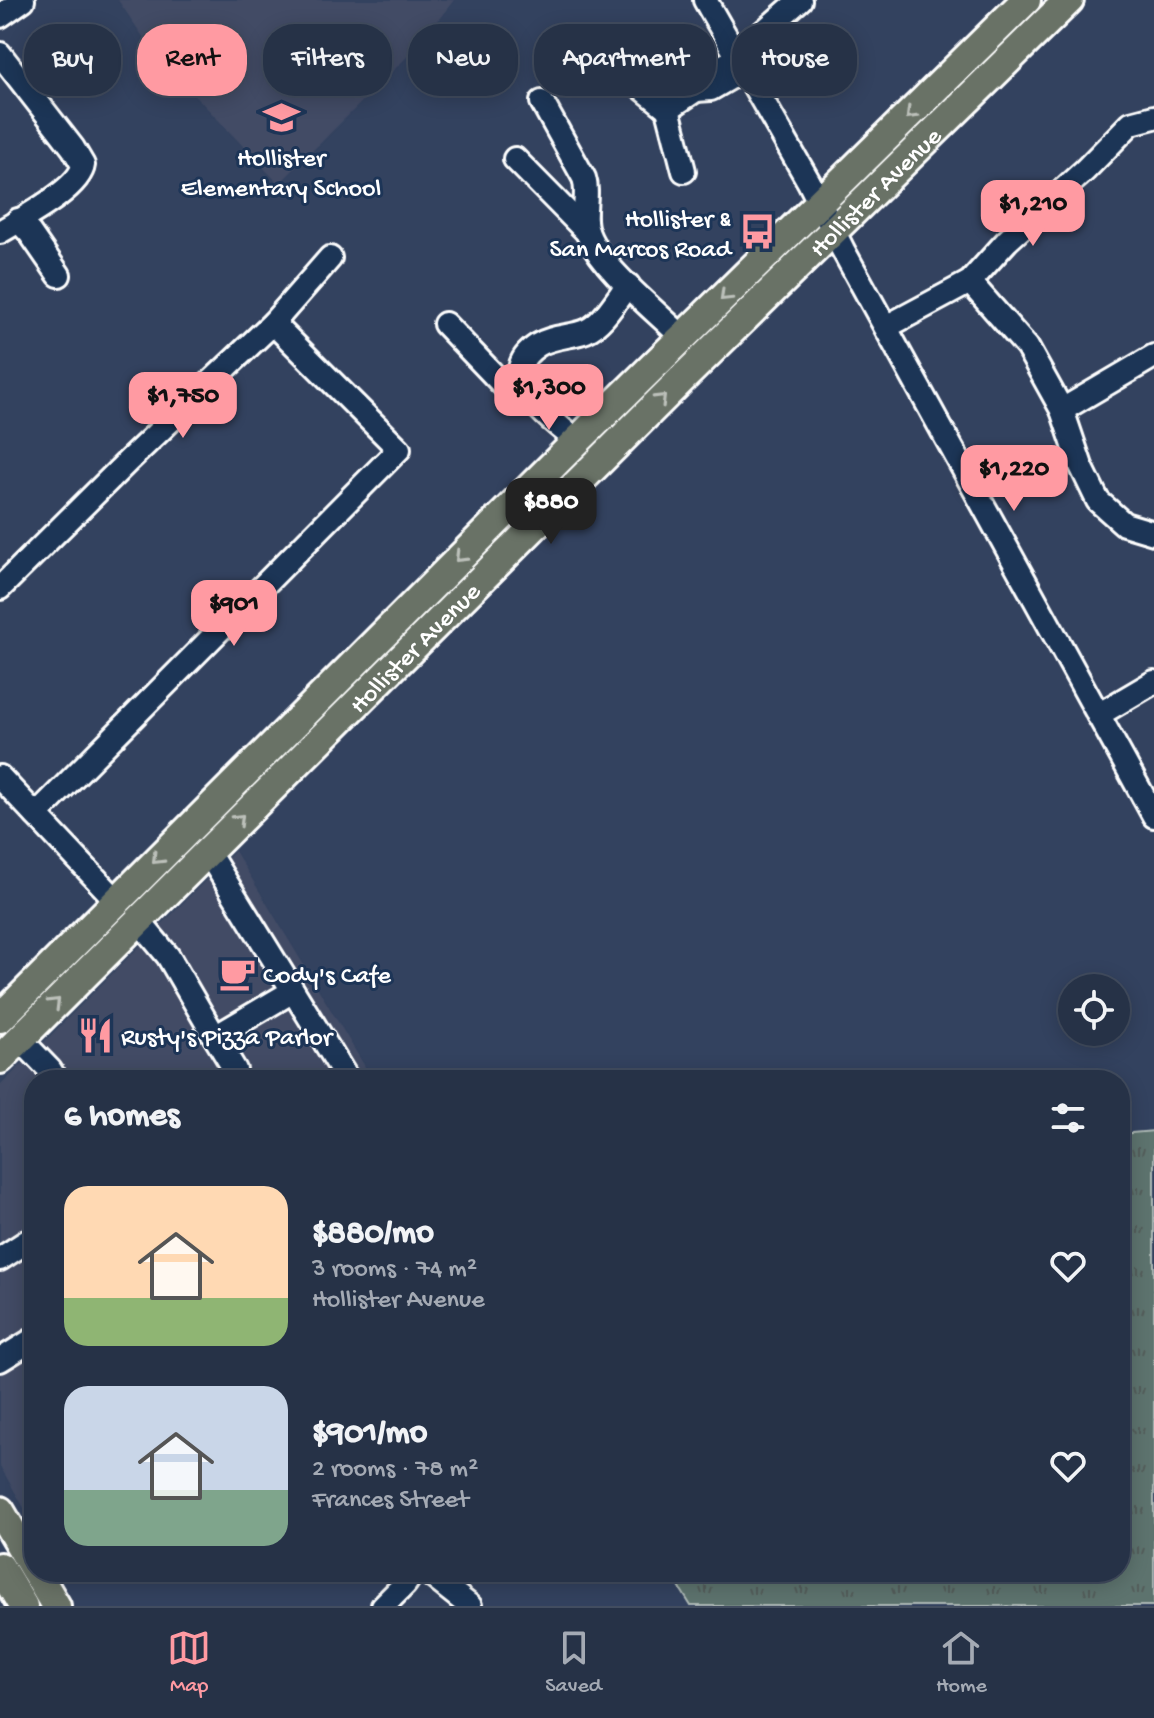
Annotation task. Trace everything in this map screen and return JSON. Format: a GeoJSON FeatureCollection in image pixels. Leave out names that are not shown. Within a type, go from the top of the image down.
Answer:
{"type":"FeatureCollection","features":[{"type":"Feature","properties":{"kind":"main road","name":"Hollister Avenue"},"geometry":{"type":"LineString","coordinates":[[0,1018],[577,441],[1026,0]]}},
{"type":"Feature","properties":{"kind":"main road","name":"Hollister Avenue"},"geometry":{"type":"LineString","coordinates":[[10,1049],[834,229],[1069,0]]}},
{"type":"Feature","properties":{"kind":"main road"},"geometry":{"type":"LineString","coordinates":[[0,1511],[17,1570],[23,1606]]}},
{"type":"Feature","properties":{"kind":"main road"},"geometry":{"type":"LineString","coordinates":[[30,1582],[56,1606]]}},
{"type":"Feature","properties":{"kind":"street"},"geometry":{"type":"LineString","coordinates":[[0,16],[23,0]]}},
{"type":"Feature","properties":{"kind":"street"},"geometry":{"type":"LineString","coordinates":[[705,0],[732,51]]}},
{"type":"Feature","properties":{"kind":"street"},"geometry":{"type":"LineString","coordinates":[[772,24],[800,0]]}},
{"type":"Feature","properties":{"kind":"street"},"geometry":{"type":"LineString","coordinates":[[0,54],[90,166],[66,189],[9,226]]}},
{"type":"Feature","properties":{"kind":"street"},"geometry":{"type":"LineString","coordinates":[[668,109],[696,90],[704,76],[732,62]]}},
{"type":"Feature","properties":{"kind":"street"},"geometry":{"type":"LineString","coordinates":[[652,96],[668,109],[684,171]]}},
{"type":"Feature","properties":{"kind":"street"},"geometry":{"type":"LineString","coordinates":[[757,96],[820,203],[1154,816]]}},
{"type":"Feature","properties":{"kind":"street"},"geometry":{"type":"LineString","coordinates":[[542,102],[588,189],[584,206],[587,232]]}},
{"type":"Feature","properties":{"kind":"street"},"geometry":{"type":"LineString","coordinates":[[886,327],[970,282],[1007,241],[1131,123],[1154,117]]}},
{"type":"Feature","properties":{"kind":"street"},"geometry":{"type":"LineString","coordinates":[[515,159],[587,232],[600,253],[628,285],[682,337]]}},
{"type":"Feature","properties":{"kind":"street"},"geometry":{"type":"LineString","coordinates":[[9,226],[30,233],[59,275]]}},
{"type":"Feature","properties":{"kind":"street"},"geometry":{"type":"LineString","coordinates":[[0,588],[273,323],[330,258]]}},
{"type":"Feature","properties":{"kind":"street"},"geometry":{"type":"LineString","coordinates":[[970,282],[1027,347],[1062,410],[1081,466],[1098,501],[1124,524],[1154,533]]}},
{"type":"Feature","properties":{"kind":"street"},"geometry":{"type":"LineString","coordinates":[[577,441],[534,404],[525,392],[520,371],[526,356],[539,344],[587,330],[598,322],[628,285]]}},
{"type":"Feature","properties":{"kind":"street"},"geometry":{"type":"LineString","coordinates":[[36,815],[399,449],[273,323]]}},
{"type":"Feature","properties":{"kind":"street"},"geometry":{"type":"LineString","coordinates":[[445,324],[512,394],[525,392]]}},
{"type":"Feature","properties":{"kind":"street"},"geometry":{"type":"LineString","coordinates":[[1062,410],[1154,356]]}},
{"type":"Feature","properties":{"kind":"street"},"geometry":{"type":"LineString","coordinates":[[1098,715],[1154,682]]}},
{"type":"Feature","properties":{"kind":"street"},"geometry":{"type":"LineString","coordinates":[[5,792],[36,815],[116,900]]}},
{"type":"Feature","properties":{"kind":"street"},"geometry":{"type":"LineString","coordinates":[[207,851],[342,1070]]}},
{"type":"Feature","properties":{"kind":"street"},"geometry":{"type":"LineString","coordinates":[[138,920],[168,956],[215,1037],[228,1070]]}},
{"type":"Feature","properties":{"kind":"street"},"geometry":{"type":"LineString","coordinates":[[215,1037],[293,991]]}},
{"type":"Feature","properties":{"kind":"street"},"geometry":{"type":"LineString","coordinates":[[10,1049],[41,1070]]}},
{"type":"Feature","properties":{"kind":"street"},"geometry":{"type":"LineString","coordinates":[[0,1259],[24,1243]]}},
{"type":"Feature","properties":{"kind":"street"},"geometry":{"type":"LineString","coordinates":[[0,1360],[24,1345]]}},
{"type":"Feature","properties":{"kind":"street"},"geometry":{"type":"LineString","coordinates":[[383,1606],[406,1582]]}},
{"type":"Feature","properties":{"kind":"street"},"geometry":{"type":"LineString","coordinates":[[440,1582],[470,1606]]}},
{"type":"Feature","properties":{"kind":"shaded area"},"geometry":{"type":"Polygon","coordinates":[[[118,0],[454,0],[435,24],[408,24],[408,56],[392,72],[392,24],[263,24],[263,96],[368,96],[279,184],[196,96],[247,96],[247,24],[137,24],[137,28],[118,0]]]}},
{"type":"Feature","properties":{"kind":"shaded area"},"geometry":{"type":"Polygon","coordinates":[[[235,851],[367,1070],[24,1070],[24,1508],[0,1466],[0,1086],[235,851]]]}},
{"type":"Feature","properties":{"kind":"green space"},"geometry":{"type":"Polygon","coordinates":[[[1154,1131],[1154,1606],[691,1606],[676,1582],[1130,1582],[1130,1133],[1154,1131]]]}},
{"type":"Feature","properties":{"kind":"place","name":"Hollister Elementary School"},"geometry":{"type":"Point","coordinates":[281,117]}},
{"type":"Feature","properties":{"kind":"place","name":"Hollister & San Marcos Road"},"geometry":{"type":"Point","coordinates":[757,232]}},
{"type":"Feature","properties":{"kind":"place","name":"Cody's Cafe"},"geometry":{"type":"Point","coordinates":[237,973]}},
{"type":"Feature","properties":{"kind":"place","name":"Rusty's Pizza Parlor"},"geometry":{"type":"Point","coordinates":[95,1035]}}]}
